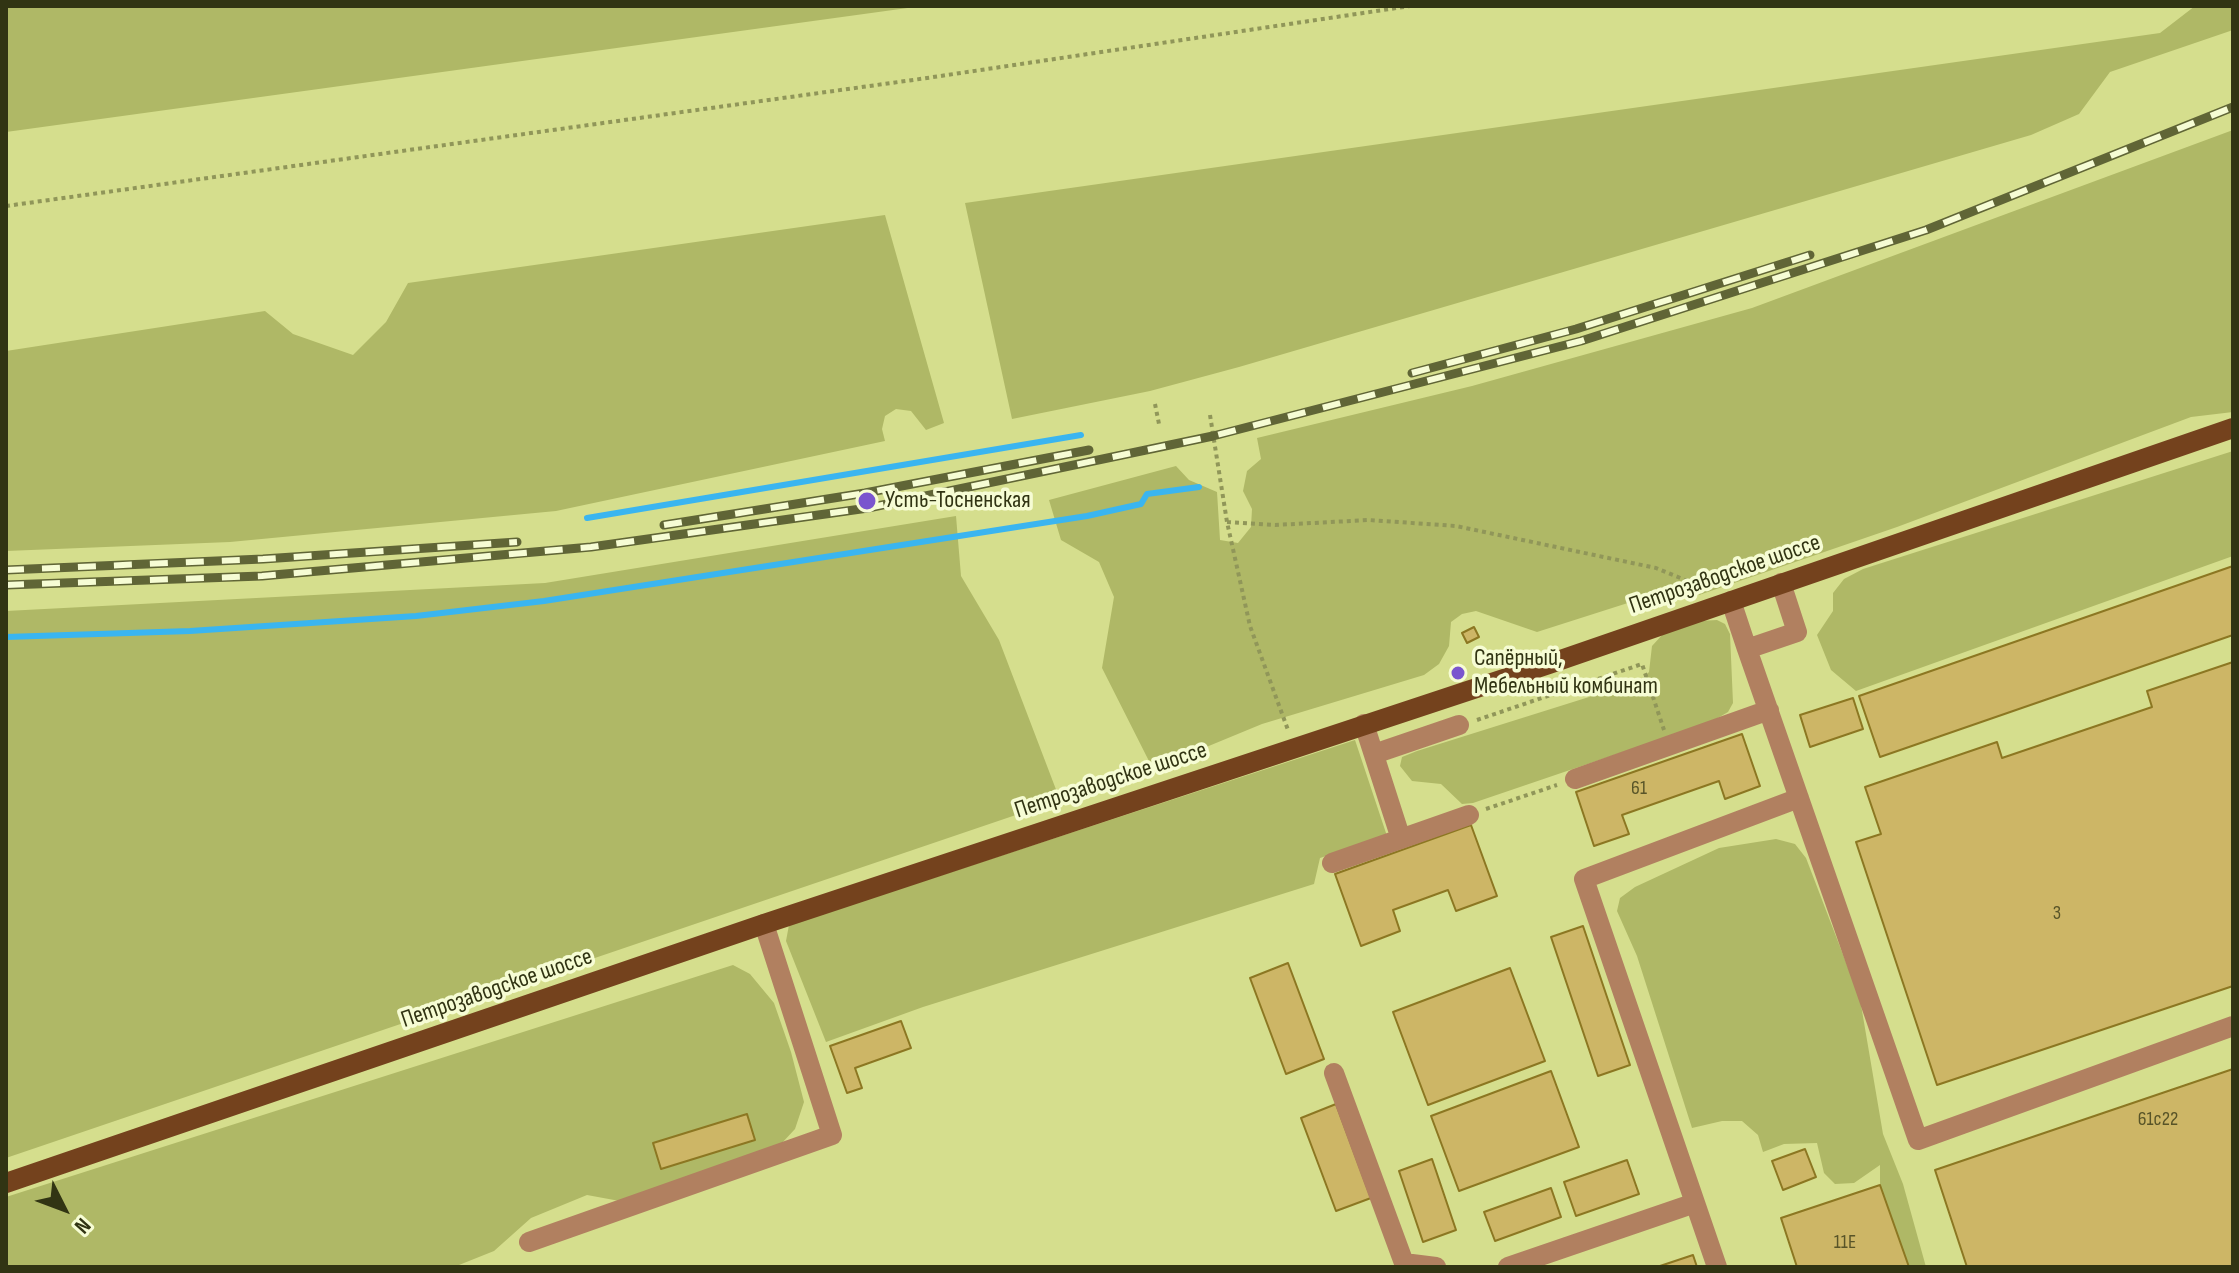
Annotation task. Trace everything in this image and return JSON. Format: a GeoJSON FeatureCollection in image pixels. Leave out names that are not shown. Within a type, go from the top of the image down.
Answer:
{"type":"FeatureCollection","features":[{"type":"Feature","properties":{"kind":"main road","name":"Петрозаводское шоссе"},"geometry":{"type":"LineString","coordinates":[[6,1183],[764,924],[1731,601],[2233,428]]}},
{"type":"Feature","properties":{"kind":"lane"},"geometry":{"type":"LineString","coordinates":[[1747,649],[1797,632],[1781,583]]}},
{"type":"Feature","properties":{"kind":"lane"},"geometry":{"type":"LineString","coordinates":[[1731,601],[1918,1140],[2233,1026]]}},
{"type":"Feature","properties":{"kind":"lane"},"geometry":{"type":"LineString","coordinates":[[1575,779],[1769,710]]}},
{"type":"Feature","properties":{"kind":"lane"},"geometry":{"type":"LineString","coordinates":[[1364,724],[1401,839]]}},
{"type":"Feature","properties":{"kind":"lane"},"geometry":{"type":"LineString","coordinates":[[1374,754],[1459,725]]}},
{"type":"Feature","properties":{"kind":"lane"},"geometry":{"type":"LineString","coordinates":[[1717,1267],[1584,879],[1799,798]]}},
{"type":"Feature","properties":{"kind":"lane"},"geometry":{"type":"LineString","coordinates":[[1332,863],[1469,815]]}},
{"type":"Feature","properties":{"kind":"lane"},"geometry":{"type":"LineString","coordinates":[[529,1242],[832,1135],[764,924]]}},
{"type":"Feature","properties":{"kind":"lane"},"geometry":{"type":"LineString","coordinates":[[1334,1073],[1404,1263],[1436,1267]]}},
{"type":"Feature","properties":{"kind":"lane"},"geometry":{"type":"LineString","coordinates":[[1508,1267],[1695,1203]]}},
{"type":"Feature","properties":{"kind":"path"},"geometry":{"type":"LineString","coordinates":[[6,206],[943,75],[1410,6]]}},
{"type":"Feature","properties":{"kind":"path"},"geometry":{"type":"LineString","coordinates":[[1155,404],[1159,424]]}},
{"type":"Feature","properties":{"kind":"path"},"geometry":{"type":"LineString","coordinates":[[1210,415],[1227,522],[1250,626],[1294,747]]}},
{"type":"Feature","properties":{"kind":"path"},"geometry":{"type":"LineString","coordinates":[[1227,522],[1322,524],[1369,520],[1456,526],[1656,568],[1731,601]]}},
{"type":"Feature","properties":{"kind":"path"},"geometry":{"type":"LineString","coordinates":[[1459,725],[1642,664],[1669,745]]}},
{"type":"Feature","properties":{"kind":"path"},"geometry":{"type":"LineString","coordinates":[[1469,815],[1575,779]]}},
{"type":"Feature","properties":{"kind":"green space"},"geometry":{"type":"Polygon","coordinates":[[[6,6],[922,6],[6,132],[6,6]]]}},
{"type":"Feature","properties":{"kind":"green space"},"geometry":{"type":"Polygon","coordinates":[[[2195,6],[2233,6],[2233,30],[2110,72],[2079,114],[2031,135],[1239,367],[1150,391],[1012,419],[965,203],[2160,33],[2195,6]]]}},
{"type":"Feature","properties":{"kind":"green space"},"geometry":{"type":"Polygon","coordinates":[[[2233,130],[2233,412],[2191,417],[1897,527],[1699,595],[1681,586],[1537,632],[1476,611],[1462,614],[1451,622],[1449,646],[1439,664],[1424,675],[1262,724],[1153,769],[1102,668],[1114,597],[1099,562],[1061,540],[1049,500],[1176,466],[1189,480],[1217,492],[1220,540],[1238,543],[1251,527],[1252,509],[1243,491],[1247,471],[1261,459],[1257,438],[1472,386],[1752,308],[2233,130]]]}},
{"type":"Feature","properties":{"kind":"green space"},"geometry":{"type":"Polygon","coordinates":[[[885,215],[944,423],[926,430],[911,411],[896,409],[885,416],[882,429],[885,441],[556,511],[230,542],[6,551],[6,351],[265,311],[293,334],[353,355],[386,322],[408,283],[885,215]]]}},
{"type":"Feature","properties":{"kind":"green space"},"geometry":{"type":"Polygon","coordinates":[[[2233,451],[2233,556],[1856,691],[1831,670],[1817,635],[1833,611],[1833,593],[1844,579],[1863,569],[2233,451]]]}},
{"type":"Feature","properties":{"kind":"green space"},"geometry":{"type":"Polygon","coordinates":[[[956,516],[961,576],[999,640],[1060,800],[6,1158],[6,611],[545,583],[956,516]]]}},
{"type":"Feature","properties":{"kind":"green space"},"geometry":{"type":"Polygon","coordinates":[[[1717,620],[1725,624],[1730,634],[1733,703],[1728,712],[1711,722],[1473,803],[1462,804],[1441,784],[1412,781],[1400,766],[1402,757],[1417,751],[1640,681],[1649,672],[1652,646],[1663,634],[1700,621],[1717,620]]]}},
{"type":"Feature","properties":{"kind":"green space"},"geometry":{"type":"Polygon","coordinates":[[[1355,740],[1387,836],[1320,858],[1314,884],[923,1007],[826,1042],[786,941],[789,925],[1355,740]]]}},
{"type":"Feature","properties":{"kind":"green space"},"geometry":{"type":"Polygon","coordinates":[[[1776,839],[1795,844],[1806,858],[1860,999],[1883,1134],[1903,1184],[1926,1267],[1909,1267],[1880,1185],[1880,1165],[1854,1183],[1835,1184],[1824,1173],[1817,1143],[1784,1144],[1763,1152],[1758,1135],[1742,1121],[1722,1121],[1692,1128],[1637,956],[1617,911],[1620,898],[1635,887],[1719,848],[1776,839]]]}},
{"type":"Feature","properties":{"kind":"green space"},"geometry":{"type":"Polygon","coordinates":[[[733,965],[750,974],[774,1003],[791,1052],[804,1102],[795,1129],[782,1143],[625,1202],[587,1195],[531,1218],[494,1251],[454,1267],[6,1267],[6,1197],[733,965]]]}},
{"type":"Feature","properties":{"kind":"building"},"geometry":{"type":"Polygon","coordinates":[[[2233,566],[2233,635],[1880,757],[1859,696],[2233,566]]]}},
{"type":"Feature","properties":{"kind":"building"},"geometry":{"type":"Polygon","coordinates":[[[1474,627],[1479,637],[1467,643],[1462,633],[1474,627]]]}},
{"type":"Feature","properties":{"kind":"building"},"geometry":{"type":"Polygon","coordinates":[[[2233,662],[2233,986],[1937,1085],[1856,842],[1881,834],[1865,787],[1997,742],[2002,758],[2152,707],[2147,691],[2233,662]]]}},
{"type":"Feature","properties":{"kind":"building"},"geometry":{"type":"Polygon","coordinates":[[[1853,698],[1863,729],[1810,747],[1800,715],[1853,698]]]}},
{"type":"Feature","properties":{"kind":"building"},"geometry":{"type":"Polygon","coordinates":[[[1742,734],[1760,786],[1725,799],[1719,781],[1622,815],[1629,834],[1594,846],[1576,792],[1742,734]]]}},
{"type":"Feature","properties":{"kind":"building"},"geometry":{"type":"Polygon","coordinates":[[[1471,825],[1497,896],[1456,911],[1448,890],[1393,910],[1400,931],[1361,946],[1335,874],[1471,825]]]}},
{"type":"Feature","properties":{"kind":"building"},"geometry":{"type":"Polygon","coordinates":[[[1583,926],[1630,1065],[1598,1076],[1551,937],[1583,926]]]}},
{"type":"Feature","properties":{"kind":"building"},"geometry":{"type":"Polygon","coordinates":[[[1288,963],[1324,1059],[1286,1074],[1250,978],[1288,963]]]}},
{"type":"Feature","properties":{"kind":"building"},"geometry":{"type":"Polygon","coordinates":[[[1510,968],[1545,1061],[1428,1105],[1393,1012],[1510,968]]]}},
{"type":"Feature","properties":{"kind":"building"},"geometry":{"type":"Polygon","coordinates":[[[901,1021],[911,1048],[855,1068],[862,1088],[847,1093],[830,1046],[901,1021]]]}},
{"type":"Feature","properties":{"kind":"building"},"geometry":{"type":"Polygon","coordinates":[[[2233,1069],[2233,1267],[1967,1267],[1935,1170],[2233,1069]]]}},
{"type":"Feature","properties":{"kind":"building"},"geometry":{"type":"Polygon","coordinates":[[[1551,1071],[1579,1147],[1459,1191],[1431,1116],[1551,1071]]]}},
{"type":"Feature","properties":{"kind":"building"},"geometry":{"type":"Polygon","coordinates":[[[1336,1104],[1371,1198],[1336,1211],[1301,1118],[1336,1104]]]}},
{"type":"Feature","properties":{"kind":"building"},"geometry":{"type":"Polygon","coordinates":[[[747,1114],[755,1140],[661,1169],[653,1143],[747,1114]]]}},
{"type":"Feature","properties":{"kind":"building"},"geometry":{"type":"Polygon","coordinates":[[[1805,1149],[1816,1177],[1783,1190],[1772,1161],[1805,1149]]]}},
{"type":"Feature","properties":{"kind":"building"},"geometry":{"type":"Polygon","coordinates":[[[1432,1159],[1456,1230],[1423,1242],[1399,1171],[1432,1159]]]}},
{"type":"Feature","properties":{"kind":"building"},"geometry":{"type":"Polygon","coordinates":[[[1627,1160],[1639,1194],[1576,1216],[1564,1182],[1627,1160]]]}},
{"type":"Feature","properties":{"kind":"building"},"geometry":{"type":"Polygon","coordinates":[[[1880,1185],[1909,1267],[1797,1267],[1781,1218],[1880,1185]]]}},
{"type":"Feature","properties":{"kind":"building"},"geometry":{"type":"Polygon","coordinates":[[[1551,1188],[1561,1217],[1495,1241],[1484,1212],[1551,1188]]]}},
{"type":"Feature","properties":{"kind":"building"},"geometry":{"type":"Polygon","coordinates":[[[1693,1255],[1697,1267],[1657,1267],[1693,1255]]]}},
{"type":"Feature","properties":{"kind":"waterway"},"geometry":{"type":"LineString","coordinates":[[587,518],[1081,435]]}},
{"type":"Feature","properties":{"kind":"waterway"},"geometry":{"type":"LineString","coordinates":[[6,637],[190,631],[416,616],[544,601],[1087,516],[1141,504],[1147,494],[1199,487]]}},
{"type":"Feature","properties":{"kind":"railway"},"geometry":{"type":"LineString","coordinates":[[6,585],[262,576],[591,547],[868,508],[1213,436],[1581,341],[1926,230],[2233,107]]}},
{"type":"Feature","properties":{"kind":"railway"},"geometry":{"type":"LineString","coordinates":[[1412,373],[1576,329],[1810,255]]}},
{"type":"Feature","properties":{"kind":"railway"},"geometry":{"type":"LineString","coordinates":[[664,525],[865,493],[1089,450]]}},
{"type":"Feature","properties":{"kind":"railway"},"geometry":{"type":"LineString","coordinates":[[6,570],[263,559],[517,542]]}},
{"type":"Feature","properties":{"kind":"place","name":"Усть-Тосненская"},"geometry":{"type":"Point","coordinates":[867,501]}},
{"type":"Feature","properties":{"kind":"place","name":"Сапёрный, Мебельный комбинат"},"geometry":{"type":"Point","coordinates":[1458,673]}}]}
